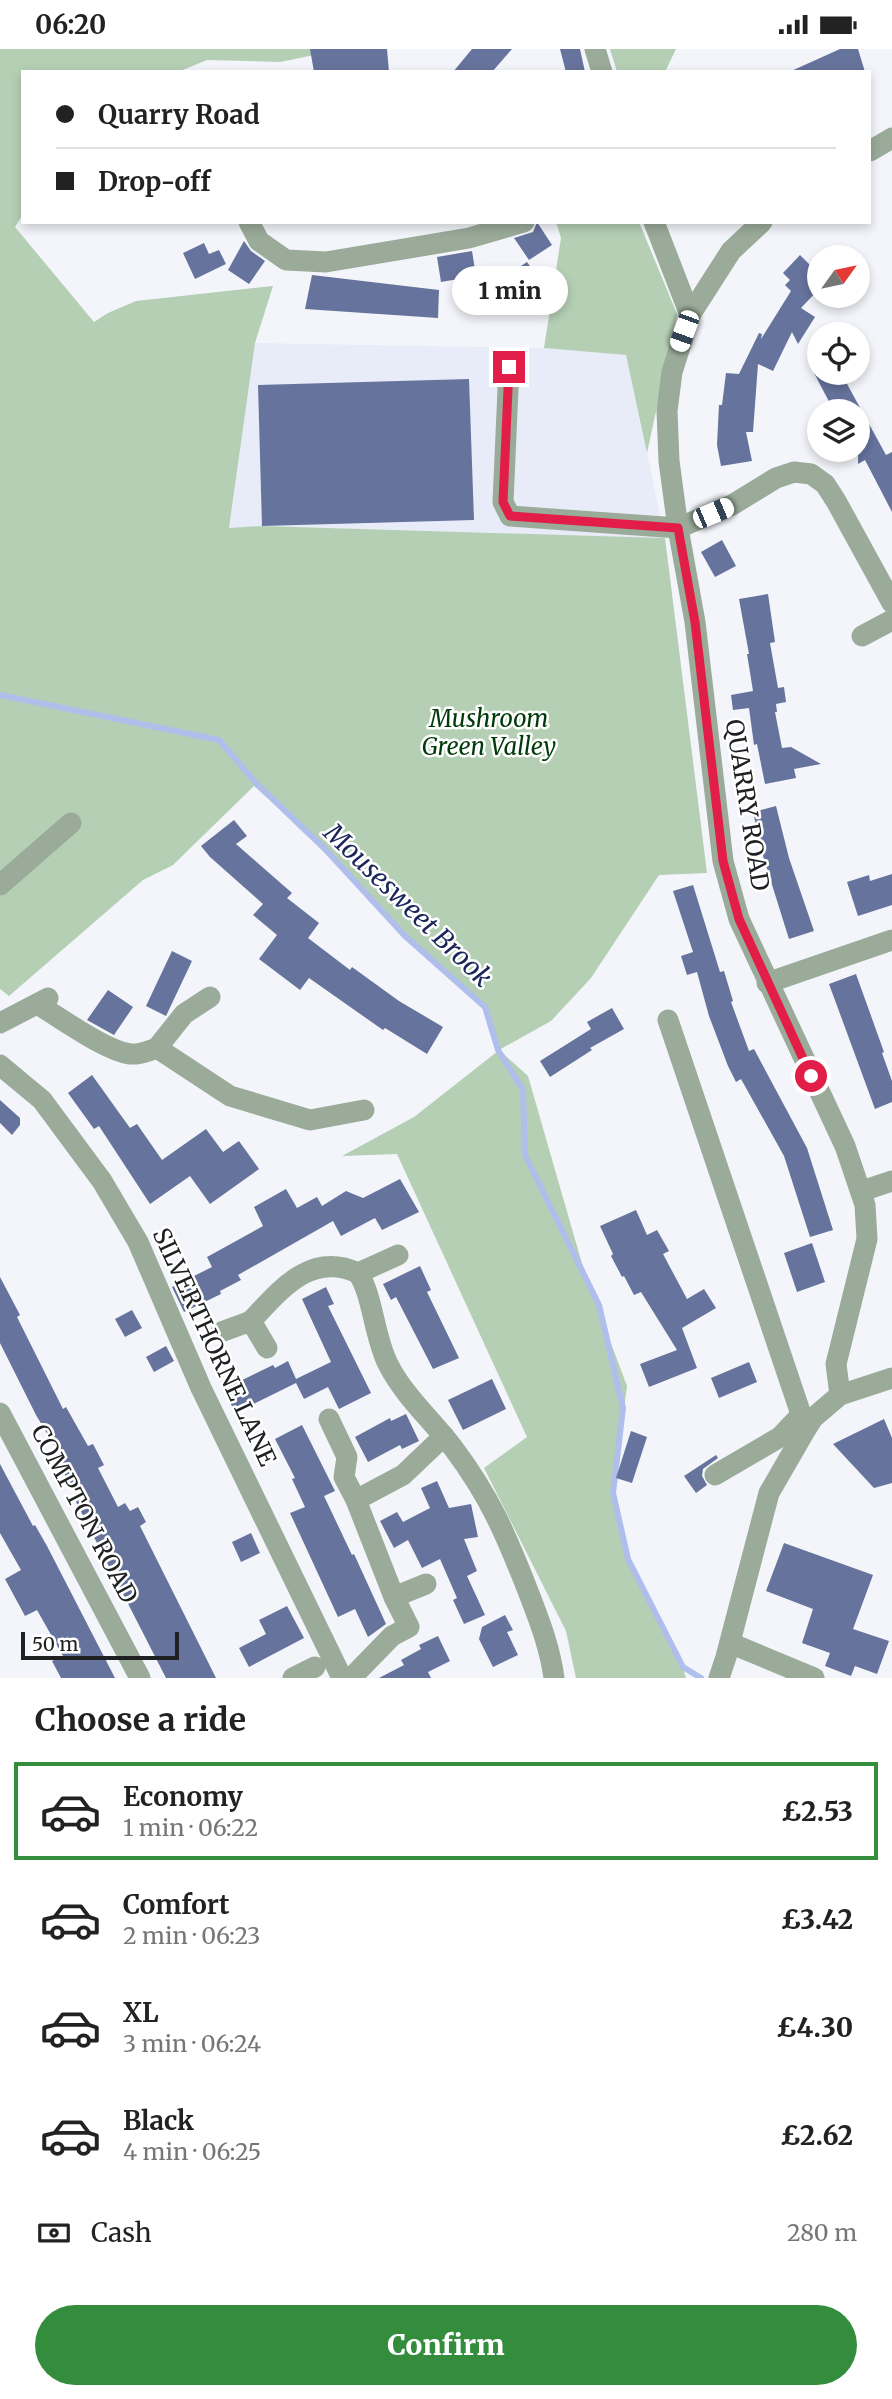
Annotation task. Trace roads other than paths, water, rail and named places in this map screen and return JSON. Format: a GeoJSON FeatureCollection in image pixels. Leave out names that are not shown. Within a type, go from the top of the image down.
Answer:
{"type":"FeatureCollection","features":[{"type":"Feature","properties":{"kind":"street"},"geometry":{"type":"LineString","coordinates":[[595,49],[601,70]]}},
{"type":"Feature","properties":{"kind":"street"},"geometry":{"type":"LineString","coordinates":[[871,150],[892,138]]}},
{"type":"Feature","properties":{"kind":"street"},"geometry":{"type":"LineString","coordinates":[[250,224],[260,241],[286,260],[326,261],[469,238],[515,224]]}},
{"type":"Feature","properties":{"kind":"street"},"geometry":{"type":"LineString","coordinates":[[655,224],[690,315]]}},
{"type":"Feature","properties":{"kind":"street","name":"QUARRY ROAD"},"geometry":{"type":"LineString","coordinates":[[760,224],[731,251],[690,315],[672,372],[667,411],[669,461],[695,622],[723,861],[739,919],[845,1146],[862,1191],[867,1239],[836,1364],[840,1395]]}},
{"type":"Feature","properties":{"kind":"street"},"geometry":{"type":"LineString","coordinates":[[509,367],[503,502],[510,516],[678,528],[732,505],[776,478],[794,472],[811,474],[825,484],[836,501],[892,603]]}},
{"type":"Feature","properties":{"kind":"street"},"geometry":{"type":"LineString","coordinates":[[862,636],[892,620]]}},
{"type":"Feature","properties":{"kind":"street"},"geometry":{"type":"LineString","coordinates":[[0,885],[71,823]]}},
{"type":"Feature","properties":{"kind":"street"},"geometry":{"type":"LineString","coordinates":[[767,983],[892,940]]}},
{"type":"Feature","properties":{"kind":"street"},"geometry":{"type":"LineString","coordinates":[[0,1023],[43,1001],[114,1049],[141,1054],[157,1048],[184,1014],[210,997]]}},
{"type":"Feature","properties":{"kind":"street"},"geometry":{"type":"LineString","coordinates":[[668,1020],[803,1422],[769,1493],[719,1678]]}},
{"type":"Feature","properties":{"kind":"street"},"geometry":{"type":"LineString","coordinates":[[157,1048],[230,1096],[310,1120],[364,1110]]}},
{"type":"Feature","properties":{"kind":"street","name":"SILVERTHORNE LANE"},"geometry":{"type":"LineString","coordinates":[[0,1065],[42,1100],[102,1181],[138,1242],[201,1388],[349,1675]]}},
{"type":"Feature","properties":{"kind":"street"},"geometry":{"type":"LineString","coordinates":[[862,1191],[892,1181]]}},
{"type":"Feature","properties":{"kind":"street"},"geometry":{"type":"LineString","coordinates":[[358,1273],[398,1255]]}},
{"type":"Feature","properties":{"kind":"street"},"geometry":{"type":"LineString","coordinates":[[220,1332],[251,1321],[297,1276],[332,1265],[358,1273],[363,1281],[373,1324],[387,1364],[405,1392],[444,1436],[473,1476],[504,1530],[546,1640],[554,1678]]}},
{"type":"Feature","properties":{"kind":"street"},"geometry":{"type":"LineString","coordinates":[[251,1321],[267,1348]]}},
{"type":"Feature","properties":{"kind":"street"},"geometry":{"type":"LineString","coordinates":[[715,1475],[813,1418],[840,1395],[892,1378]]}},
{"type":"Feature","properties":{"kind":"street","name":"COMPTON ROAD"},"geometry":{"type":"LineString","coordinates":[[0,1413],[140,1678]]}},
{"type":"Feature","properties":{"kind":"street"},"geometry":{"type":"LineString","coordinates":[[329,1419],[346,1457],[344,1477],[409,1627],[392,1636],[349,1675]]}},
{"type":"Feature","properties":{"kind":"street"},"geometry":{"type":"LineString","coordinates":[[356,1500],[403,1475],[444,1436]]}},
{"type":"Feature","properties":{"kind":"street"},"geometry":{"type":"LineString","coordinates":[[394,1597],[426,1584]]}},
{"type":"Feature","properties":{"kind":"street"},"geometry":{"type":"LineString","coordinates":[[728,1650],[814,1678]]}},
{"type":"Feature","properties":{"kind":"street"},"geometry":{"type":"LineString","coordinates":[[293,1678],[315,1667]]}},
{"type":"Feature","properties":{"kind":"waterway","name":"Mousesweet Brook"},"geometry":{"type":"LineString","coordinates":[[0,695],[219,740],[256,783],[325,849],[405,936],[485,1007],[498,1050],[523,1090],[525,1155],[599,1305],[623,1408],[613,1493],[628,1559],[683,1667],[701,1678]]}},
{"type":"Feature","properties":{"kind":"park label","name":"Mushroom Green Valley"},"geometry":{"type":"Point","coordinates":[489,733]}}]}
